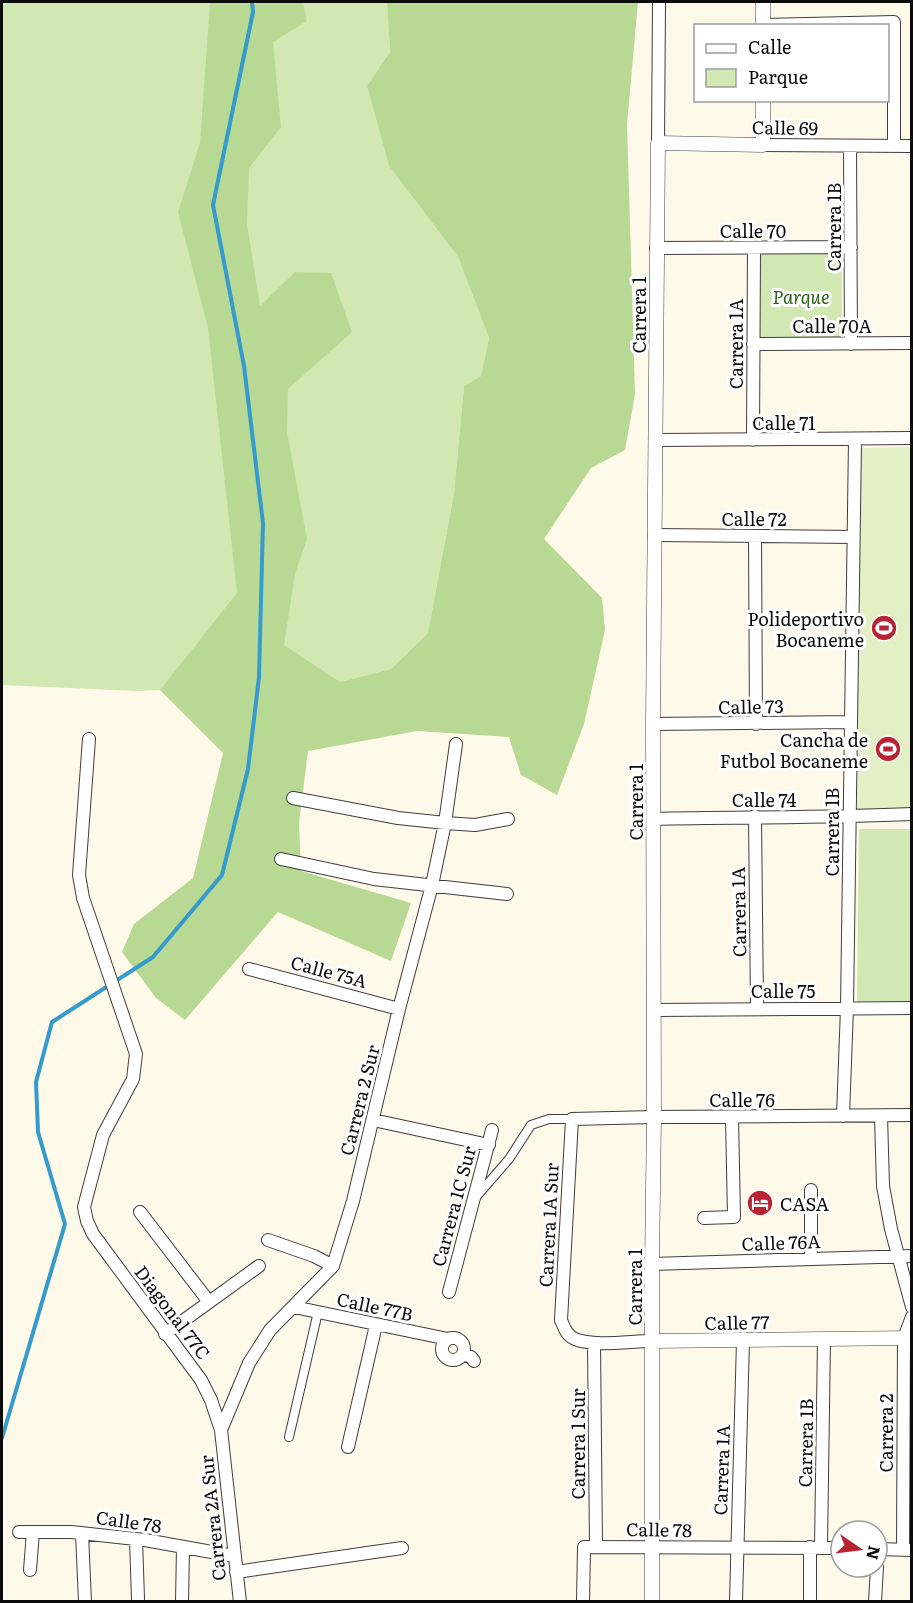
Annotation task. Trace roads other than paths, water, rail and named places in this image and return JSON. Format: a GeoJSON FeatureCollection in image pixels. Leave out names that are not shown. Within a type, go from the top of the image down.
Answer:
{"type":"FeatureCollection","features":[{"type":"Feature","properties":{"kind":"street","name":"Carrera 1"},"geometry":{"type":"LineString","coordinates":[[652,1602],[653,724],[659,2]]}},
{"type":"Feature","properties":{"kind":"street"},"geometry":{"type":"LineString","coordinates":[[763,2],[763,24]]}},
{"type":"Feature","properties":{"kind":"street"},"geometry":{"type":"LineString","coordinates":[[807,24],[894,22],[894,146]]}},
{"type":"Feature","properties":{"kind":"street"},"geometry":{"type":"LineString","coordinates":[[763,102],[763,145]]}},
{"type":"Feature","properties":{"kind":"street","name":"Calle 69"},"geometry":{"type":"LineString","coordinates":[[658,142],[912,146]]}},
{"type":"Feature","properties":{"kind":"street","name":"Carrera 1B"},"geometry":{"type":"LineString","coordinates":[[850,146],[851,344]]}},
{"type":"Feature","properties":{"kind":"street","name":"Calle 70"},"geometry":{"type":"LineString","coordinates":[[656,248],[850,247]]}},
{"type":"Feature","properties":{"kind":"street","name":"Carrera 1A"},"geometry":{"type":"LineString","coordinates":[[753,440],[754,248]]}},
{"type":"Feature","properties":{"kind":"street","name":"Calle 70A"},"geometry":{"type":"LineString","coordinates":[[753,344],[912,343]]}},
{"type":"Feature","properties":{"kind":"street","name":"Calle 71"},"geometry":{"type":"LineString","coordinates":[[656,440],[912,438]]}},
{"type":"Feature","properties":{"kind":"street","name":"Carrera 1B"},"geometry":{"type":"LineString","coordinates":[[843,1116],[847,1008],[849,722],[855,440]]}},
{"type":"Feature","properties":{"kind":"street","name":"Calle 72"},"geometry":{"type":"LineString","coordinates":[[654,535],[853,537]]}},
{"type":"Feature","properties":{"kind":"street"},"geometry":{"type":"LineString","coordinates":[[755,536],[756,724]]}},
{"type":"Feature","properties":{"kind":"street","name":"Calle 73"},"geometry":{"type":"LineString","coordinates":[[653,724],[849,722]]}},
{"type":"Feature","properties":{"kind":"street","name":"Diagonal 77C"},"geometry":{"type":"LineString","coordinates":[[89,739],[79,875],[83,898],[136,1054],[136,1066],[133,1079],[103,1135],[84,1207],[93,1234],[201,1380],[211,1400],[221,1430]]}},
{"type":"Feature","properties":{"kind":"street","name":"Carrera 2 Sur"},"geometry":{"type":"LineString","coordinates":[[221,1430],[249,1363],[270,1330],[333,1266],[353,1201],[399,1009],[432,885],[445,823],[456,744]]}},
{"type":"Feature","properties":{"kind":"street"},"geometry":{"type":"LineString","coordinates":[[293,798],[398,818],[445,823],[475,825],[508,819]]}},
{"type":"Feature","properties":{"kind":"street","name":"Calle 74"},"geometry":{"type":"LineString","coordinates":[[653,819],[912,814]]}},
{"type":"Feature","properties":{"kind":"street","name":"Carrera 1A"},"geometry":{"type":"LineString","coordinates":[[755,816],[757,1008]]}},
{"type":"Feature","properties":{"kind":"street"},"geometry":{"type":"LineString","coordinates":[[281,858],[374,879],[507,894]]}},
{"type":"Feature","properties":{"kind":"street","name":"Calle 75A"},"geometry":{"type":"LineString","coordinates":[[249,969],[399,1009]]}},
{"type":"Feature","properties":{"kind":"street","name":"Calle 75"},"geometry":{"type":"LineString","coordinates":[[654,1010],[912,1008]]}},
{"type":"Feature","properties":{"kind":"street","name":"Calle 76"},"geometry":{"type":"LineString","coordinates":[[572,1119],[912,1115]]}},
{"type":"Feature","properties":{"kind":"street"},"geometry":{"type":"LineString","coordinates":[[881,1116],[883,1186],[891,1229],[905,1256],[912,1307]]}},
{"type":"Feature","properties":{"kind":"street"},"geometry":{"type":"LineString","coordinates":[[704,1218],[734,1217],[732,1117]]}},
{"type":"Feature","properties":{"kind":"street"},"geometry":{"type":"LineString","coordinates":[[474,1199],[509,1159],[531,1125],[549,1119],[572,1119]]}},
{"type":"Feature","properties":{"kind":"street","name":"Carrera 1A Sur"},"geometry":{"type":"LineString","coordinates":[[566,1332],[561,1320],[572,1119]]}},
{"type":"Feature","properties":{"kind":"street"},"geometry":{"type":"LineString","coordinates":[[373,1120],[489,1145]]}},
{"type":"Feature","properties":{"kind":"street","name":"Carrera 1C Sur"},"geometry":{"type":"LineString","coordinates":[[449,1292],[492,1130]]}},
{"type":"Feature","properties":{"kind":"street"},"geometry":{"type":"LineString","coordinates":[[810,1190],[811,1259]]}},
{"type":"Feature","properties":{"kind":"street"},"geometry":{"type":"LineString","coordinates":[[140,1212],[209,1302]]}},
{"type":"Feature","properties":{"kind":"street"},"geometry":{"type":"LineString","coordinates":[[268,1240],[314,1256],[333,1266]]}},
{"type":"Feature","properties":{"kind":"street","name":"Calle 76A"},"geometry":{"type":"LineString","coordinates":[[652,1264],[905,1256]]}},
{"type":"Feature","properties":{"kind":"street"},"geometry":{"type":"LineString","coordinates":[[165,1334],[259,1266]]}},
{"type":"Feature","properties":{"kind":"street","name":"Calle 77B"},"geometry":{"type":"LineString","coordinates":[[294,1307],[448,1339]]}},
{"type":"Feature","properties":{"kind":"street"},"geometry":{"type":"LineString","coordinates":[[288,1437],[318,1312]]}},
{"type":"Feature","properties":{"kind":"street","name":"Carrera 2"},"geometry":{"type":"LineString","coordinates":[[907,1549],[908,1338],[912,1317]]}},
{"type":"Feature","properties":{"kind":"street"},"geometry":{"type":"LineString","coordinates":[[348,1446],[376,1325]]}},
{"type":"Feature","properties":{"kind":"street","name":"Calle 77"},"geometry":{"type":"LineString","coordinates":[[566,1332],[574,1339],[594,1343],[908,1338]]}},
{"type":"Feature","properties":{"kind":"street"},"geometry":{"type":"LineString","coordinates":[[455,1338],[461,1341],[468,1357],[451,1360],[445,1357],[442,1351],[443,1344],[448,1339],[455,1338]]}},
{"type":"Feature","properties":{"kind":"street","name":"Carrera 1B"},"geometry":{"type":"LineString","coordinates":[[810,1602],[816,1547],[824,1339]]}},
{"type":"Feature","properties":{"kind":"street","name":"Carrera 1A"},"geometry":{"type":"LineString","coordinates":[[736,1602],[742,1340]]}},
{"type":"Feature","properties":{"kind":"street","name":"Carrera 1 Sur"},"geometry":{"type":"LineString","coordinates":[[590,1546],[594,1343]]}},
{"type":"Feature","properties":{"kind":"street","name":"Carrera 2A Sur"},"geometry":{"type":"LineString","coordinates":[[221,1430],[240,1602]]}},
{"type":"Feature","properties":{"kind":"street","name":"Calle 78"},"geometry":{"type":"LineString","coordinates":[[19,1532],[82,1533],[136,1539],[234,1556]]}},
{"type":"Feature","properties":{"kind":"street"},"geometry":{"type":"LineString","coordinates":[[30,1570],[33,1532]]}},
{"type":"Feature","properties":{"kind":"street"},"geometry":{"type":"LineString","coordinates":[[82,1533],[85,1602]]}},
{"type":"Feature","properties":{"kind":"street"},"geometry":{"type":"LineString","coordinates":[[136,1539],[138,1599]]}},
{"type":"Feature","properties":{"kind":"street"},"geometry":{"type":"LineString","coordinates":[[583,1602],[590,1546]]}},
{"type":"Feature","properties":{"kind":"street","name":"Calle 78"},"geometry":{"type":"LineString","coordinates":[[590,1546],[829,1548]]}},
{"type":"Feature","properties":{"kind":"street"},"geometry":{"type":"LineString","coordinates":[[182,1602],[183,1547]]}},
{"type":"Feature","properties":{"kind":"street"},"geometry":{"type":"LineString","coordinates":[[236,1572],[402,1548]]}},
{"type":"Feature","properties":{"kind":"street"},"geometry":{"type":"LineString","coordinates":[[889,1549],[907,1549]]}},
{"type":"Feature","properties":{"kind":"street"},"geometry":{"type":"LineString","coordinates":[[875,1602],[876,1579]]}},
{"type":"Feature","properties":{"kind":"waterway"},"geometry":{"type":"LineString","coordinates":[[2,1438],[65,1224],[38,1132],[36,1082],[52,1022],[153,957],[222,875],[248,769],[259,677],[263,523],[244,366],[213,205],[253,12],[252,2]]}},
{"type":"Feature","properties":{"kind":"place","name":"Polideportivo Bocaneme"},"geometry":{"type":"Point","coordinates":[884,628]}},
{"type":"Feature","properties":{"kind":"place","name":"Cancha de Futbol Bocaneme"},"geometry":{"type":"Point","coordinates":[888,749]}},
{"type":"Feature","properties":{"kind":"place","name":"CASA"},"geometry":{"type":"Point","coordinates":[760,1203]}},
{"type":"Feature","properties":{"kind":"park label","name":"Parque"},"geometry":{"type":"Point","coordinates":[801,296]}}]}
